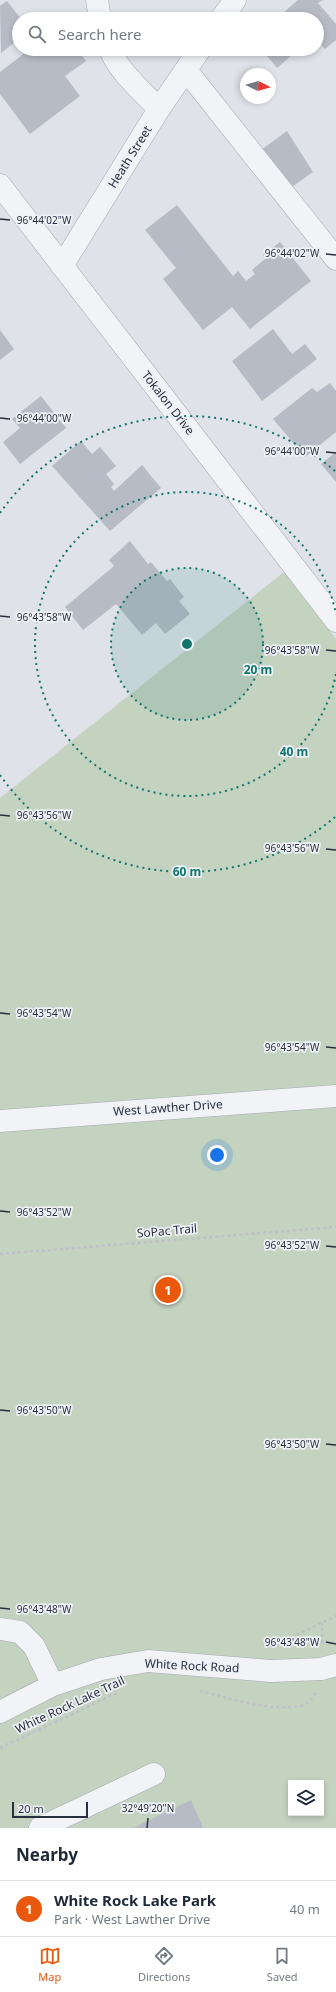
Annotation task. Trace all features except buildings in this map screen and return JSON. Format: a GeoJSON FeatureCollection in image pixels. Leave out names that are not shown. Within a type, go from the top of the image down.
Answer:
{"type":"FeatureCollection","features":[{"type":"Feature","properties":{"kind":"street"},"geometry":{"type":"LineString","coordinates":[[97,0],[99,12]]}},
{"type":"Feature","properties":{"kind":"street"},"geometry":{"type":"LineString","coordinates":[[226,12],[235,0]]}},
{"type":"Feature","properties":{"kind":"street"},"geometry":{"type":"LineString","coordinates":[[113,56],[134,83],[159,108]]}},
{"type":"Feature","properties":{"kind":"street","name":"Heath Street"},"geometry":{"type":"LineString","coordinates":[[62,266],[159,108],[195,56]]}},
{"type":"Feature","properties":{"kind":"street"},"geometry":{"type":"LineString","coordinates":[[186,70],[336,259]]}},
{"type":"Feature","properties":{"kind":"street","name":"Tokalon Drive"},"geometry":{"type":"LineString","coordinates":[[0,185],[336,621]]}},
{"type":"Feature","properties":{"kind":"street","name":"West Lawther Drive"},"geometry":{"type":"LineString","coordinates":[[0,1121],[336,1096]]}},
{"type":"Feature","properties":{"kind":"street"},"geometry":{"type":"LineString","coordinates":[[0,1629],[20,1632],[34,1646],[53,1684]]}},
{"type":"Feature","properties":{"kind":"street","name":"White Rock Road"},"geometry":{"type":"LineString","coordinates":[[0,1712],[53,1684],[101,1669],[148,1661],[271,1671],[328,1667]]}},
{"type":"Feature","properties":{"kind":"street"},"geometry":{"type":"LineString","coordinates":[[40,1828],[154,1774]]}},
{"type":"Feature","properties":{"kind":"path","name":"SoPac Trail"},"geometry":{"type":"LineString","coordinates":[[0,1254],[336,1227]]}},
{"type":"Feature","properties":{"kind":"path"},"geometry":{"type":"LineString","coordinates":[[269,1648],[336,1616]]}},
{"type":"Feature","properties":{"kind":"path","name":"White Rock Lake Trail"},"geometry":{"type":"LineString","coordinates":[[0,1748],[120,1691]]}},
{"type":"Feature","properties":{"kind":"green space"},"geometry":{"type":"Polygon","coordinates":[[[284,572],[336,639],[336,1828],[0,1828],[0,798],[284,572]]]}},
{"type":"Feature","properties":{"kind":"place","name":"White Rock Lake Park"},"geometry":{"type":"Point","coordinates":[168,1290]}}]}
